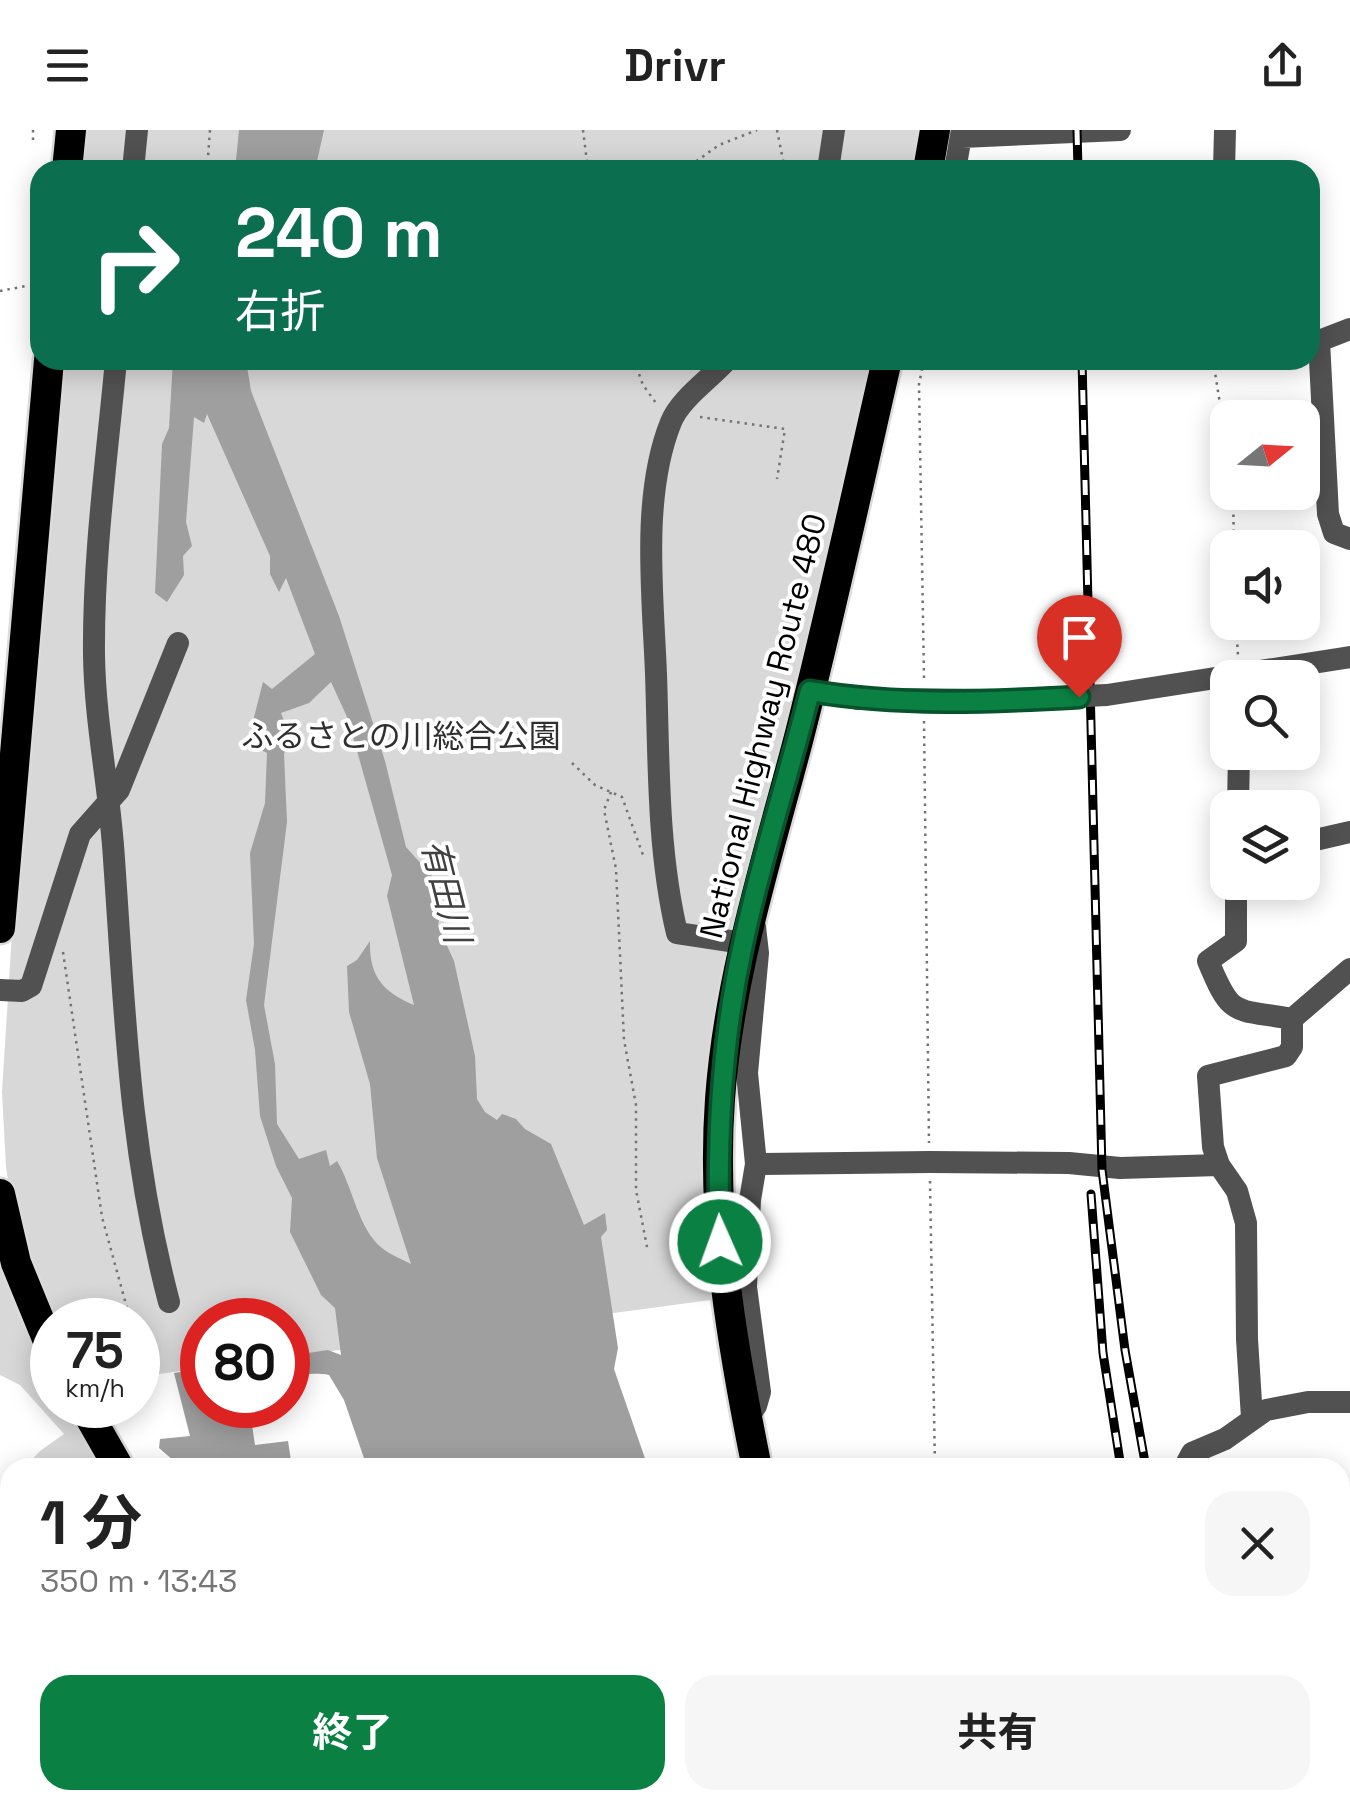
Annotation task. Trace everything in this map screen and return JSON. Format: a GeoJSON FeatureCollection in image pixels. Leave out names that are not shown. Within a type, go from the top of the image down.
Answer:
{"type":"FeatureCollection","features":[{"type":"Feature","properties":{"kind":"highway"},"geometry":{"type":"LineString","coordinates":[[68,160],[70,131]]}},
{"type":"Feature","properties":{"kind":"highway"},"geometry":{"type":"LineString","coordinates":[[935,160],[953,132]]}},
{"type":"Feature","properties":{"kind":"highway"},"geometry":{"type":"LineString","coordinates":[[0,911],[48,370]]}},
{"type":"Feature","properties":{"kind":"highway","name":"National Highway Route 480"},"geometry":{"type":"LineString","coordinates":[[755,1458],[730,1338],[718,1200],[720,1100],[743,943],[810,691],[885,370]]}},
{"type":"Feature","properties":{"kind":"highway"},"geometry":{"type":"LineString","coordinates":[[0,1194],[16,1264],[30,1298]]}},
{"type":"Feature","properties":{"kind":"highway"},"geometry":{"type":"LineString","coordinates":[[96,1428],[113,1458]]}},
{"type":"Feature","properties":{"kind":"street"},"geometry":{"type":"LineString","coordinates":[[134,160],[136,130]]}},
{"type":"Feature","properties":{"kind":"street"},"geometry":{"type":"LineString","coordinates":[[830,160],[834,130]]}},
{"type":"Feature","properties":{"kind":"street"},"geometry":{"type":"LineString","coordinates":[[954,160],[953,132],[1120,130]]}},
{"type":"Feature","properties":{"kind":"street"},"geometry":{"type":"LineString","coordinates":[[1224,160],[1225,130]]}},
{"type":"Feature","properties":{"kind":"street"},"geometry":{"type":"LineString","coordinates":[[1320,338],[1350,329]]}},
{"type":"Feature","properties":{"kind":"street"},"geometry":{"type":"LineString","coordinates":[[115,370],[94,653],[114,856],[121,999],[134,1132],[151,1231],[170,1302]]}},
{"type":"Feature","properties":{"kind":"street"},"geometry":{"type":"LineString","coordinates":[[717,370],[675,414],[667,434],[652,513],[659,784],[667,880],[677,933],[743,943]]}},
{"type":"Feature","properties":{"kind":"street"},"geometry":{"type":"LineString","coordinates":[[1316,370],[1328,514],[1334,533],[1350,540]]}},
{"type":"Feature","properties":{"kind":"street"},"geometry":{"type":"LineString","coordinates":[[0,990],[22,991],[31,986],[80,834],[107,806],[129,770],[178,644]]}},
{"type":"Feature","properties":{"kind":"street"},"geometry":{"type":"LineString","coordinates":[[810,691],[859,700],[1107,695],[1350,657]]}},
{"type":"Feature","properties":{"kind":"street"},"geometry":{"type":"LineString","coordinates":[[1320,838],[1350,832]]}},
{"type":"Feature","properties":{"kind":"street"},"geometry":{"type":"LineString","coordinates":[[1236,900],[1236,941],[1208,961],[1226,1003],[1238,1010],[1292,1019]]}},
{"type":"Feature","properties":{"kind":"street"},"geometry":{"type":"LineString","coordinates":[[747,1418],[760,1392],[746,1287],[750,1200],[756,1164],[747,1073],[758,954],[751,913]]}},
{"type":"Feature","properties":{"kind":"street"},"geometry":{"type":"LineString","coordinates":[[1252,1418],[1246,1224],[1237,1191],[1219,1165],[1213,1148],[1208,1076],[1286,1056],[1292,1047],[1292,1019],[1350,969]]}},
{"type":"Feature","properties":{"kind":"street"},"geometry":{"type":"LineString","coordinates":[[756,1164],[1069,1163],[1120,1168],[1219,1165]]}},
{"type":"Feature","properties":{"kind":"street"},"geometry":{"type":"LineString","coordinates":[[1189,1458],[1252,1418],[1284,1405],[1350,1402]]}},
{"type":"Feature","properties":{"kind":"path"},"geometry":{"type":"LineString","coordinates":[[33,140],[34,130]]}},
{"type":"Feature","properties":{"kind":"path"},"geometry":{"type":"LineString","coordinates":[[208,160],[210,130]]}},
{"type":"Feature","properties":{"kind":"path"},"geometry":{"type":"LineString","coordinates":[[583,130],[587,160]]}},
{"type":"Feature","properties":{"kind":"path"},"geometry":{"type":"LineString","coordinates":[[696,160],[731,138],[757,130]]}},
{"type":"Feature","properties":{"kind":"path"},"geometry":{"type":"LineString","coordinates":[[776,130],[783,160]]}},
{"type":"Feature","properties":{"kind":"path"},"geometry":{"type":"LineString","coordinates":[[0,291],[26,286]]}},
{"type":"Feature","properties":{"kind":"path"},"geometry":{"type":"LineString","coordinates":[[639,370],[650,395],[665,412],[785,428],[776,480]]}},
{"type":"Feature","properties":{"kind":"path"},"geometry":{"type":"LineString","coordinates":[[922,370],[919,384],[924,694]]}},
{"type":"Feature","properties":{"kind":"path"},"geometry":{"type":"LineString","coordinates":[[1215,370],[1220,400]]}},
{"type":"Feature","properties":{"kind":"path"},"geometry":{"type":"LineString","coordinates":[[1237,640],[1238,659]]}},
{"type":"Feature","properties":{"kind":"path"},"geometry":{"type":"LineString","coordinates":[[924,713],[935,1458]]}},
{"type":"Feature","properties":{"kind":"path"},"geometry":{"type":"LineString","coordinates":[[572,763],[595,784],[622,797],[648,868]]}},
{"type":"Feature","properties":{"kind":"path"},"geometry":{"type":"LineString","coordinates":[[611,792],[604,810],[615,860],[624,1040],[636,1104],[636,1190],[648,1252]]}},
{"type":"Feature","properties":{"kind":"path"},"geometry":{"type":"LineString","coordinates":[[62,942],[102,1218],[124,1298]]}},
{"type":"Feature","properties":{"kind":"green space"},"geometry":{"type":"Polygon","coordinates":[[[78,130],[927,130],[922,160],[76,160],[78,130]]]}},
{"type":"Feature","properties":{"kind":"green space","name":"ふるさとの川総合公園"},"geometry":{"type":"Polygon","coordinates":[[[57,370],[876,370],[740,924],[718,1299],[310,1354],[310,1298],[180,1298],[180,1371],[160,1374],[160,1298],[44,1298],[15,1223],[6,1167],[2,1092],[24,742],[57,370]]]}},
{"type":"Feature","properties":{"kind":"green space"},"geometry":{"type":"Polygon","coordinates":[[[0,1264],[7,1272],[30,1336],[30,1396],[20,1385],[0,1375],[0,1264]]]}},
{"type":"Feature","properties":{"kind":"green space"},"geometry":{"type":"Polygon","coordinates":[[[59,1428],[82,1428],[97,1458],[33,1458],[64,1434],[59,1428]]]}},
{"type":"Feature","properties":{"kind":"shaded area"},"geometry":{"type":"Polygon","coordinates":[[[239,130],[324,130],[317,160],[236,160],[239,130]]]}},
{"type":"Feature","properties":{"kind":"shaded area"},"geometry":{"type":"Polygon","coordinates":[[[172,370],[248,370],[251,391],[339,616],[385,761],[406,847],[432,876],[442,902],[438,926],[454,961],[475,1056],[477,1099],[485,1112],[497,1120],[502,1114],[516,1119],[551,1144],[584,1225],[605,1213],[607,1230],[601,1237],[618,1348],[614,1369],[645,1458],[364,1458],[344,1400],[329,1375],[310,1374],[310,1353],[328,1350],[341,1355],[335,1308],[321,1295],[290,1232],[292,1198],[276,1166],[260,1116],[246,1000],[254,944],[250,853],[265,803],[267,753],[251,745],[258,735],[253,721],[263,682],[272,689],[315,654],[286,578],[279,592],[270,574],[270,556],[207,414],[204,423],[194,417],[186,522],[192,546],[183,556],[184,575],[167,602],[155,593],[162,444],[169,428],[172,370]],[[331,682],[309,703],[281,713],[290,737],[284,754],[287,822],[264,1005],[275,1064],[277,1124],[299,1159],[326,1150],[330,1166],[337,1161],[374,1240],[411,1264],[377,1158],[370,1084],[349,1012],[347,966],[357,960],[370,941],[372,964],[380,981],[414,1005],[387,896],[392,875],[348,719],[331,682]]]}},
{"type":"Feature","properties":{"kind":"shaded area"},"geometry":{"type":"Polygon","coordinates":[[[180,1372],[180,1397],[174,1373],[180,1372]]]}},
{"type":"Feature","properties":{"kind":"shaded area"},"geometry":{"type":"Polygon","coordinates":[[[188,1428],[252,1428],[255,1445],[288,1441],[291,1458],[171,1458],[159,1448],[160,1439],[190,1436],[188,1428]]]}},
{"type":"Feature","properties":{"kind":"railway"},"geometry":{"type":"LineString","coordinates":[[1077,130],[1078,160]]}},
{"type":"Feature","properties":{"kind":"railway"},"geometry":{"type":"LineString","coordinates":[[1082,370],[1102,1170],[1125,1350],[1144,1458]]}},
{"type":"Feature","properties":{"kind":"railway"},"geometry":{"type":"LineString","coordinates":[[1091,1194],[1103,1353],[1119,1458]]}},
{"type":"Feature","properties":{"kind":"route"},"geometry":{"type":"LineString","coordinates":[[720,1242],[720,1100],[726,1040],[743,943],[810,691],[859,700],[1079,697]]}},
{"type":"Feature","properties":{"kind":"water label","name":"有田川"},"geometry":{"type":"Point","coordinates":[446,891]}}]}
